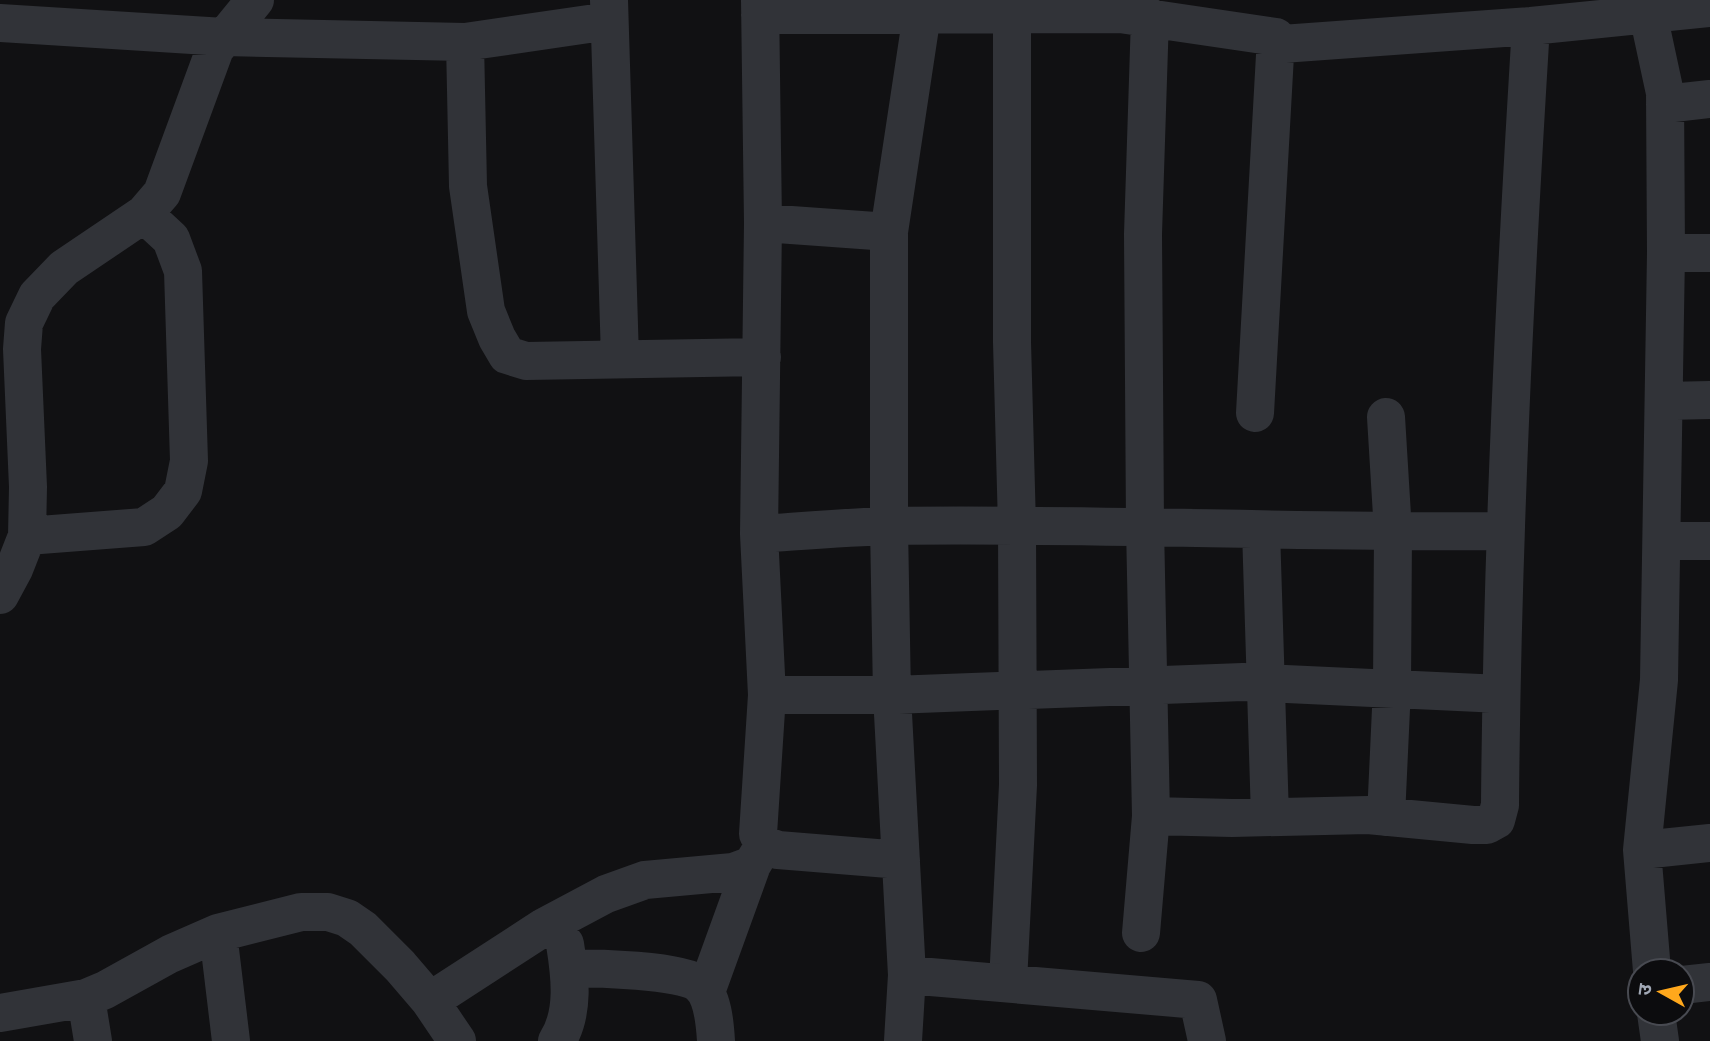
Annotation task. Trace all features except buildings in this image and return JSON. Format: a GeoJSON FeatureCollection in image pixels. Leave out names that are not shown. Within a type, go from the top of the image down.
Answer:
{"type":"FeatureCollection","features":[{"type":"Feature","properties":{"kind":"street"},"geometry":{"type":"LineString","coordinates":[[0,595],[27,536],[28,487],[22,349],[24,323],[37,296],[64,268],[144,214],[162,193],[215,49],[255,0]]}},
{"type":"Feature","properties":{"kind":"street"},"geometry":{"type":"LineString","coordinates":[[706,992],[758,855],[767,695],[759,534],[763,223],[760,8],[922,14],[1120,14],[1276,37],[1282,44],[1531,26],[1710,8]]}},
{"type":"Feature","properties":{"kind":"street"},"geometry":{"type":"LineString","coordinates":[[0,23],[224,37],[465,42],[609,11],[620,358]]}},
{"type":"Feature","properties":{"kind":"street"},"geometry":{"type":"LineString","coordinates":[[903,1041],[907,975],[892,695],[889,232],[922,14]]}},
{"type":"Feature","properties":{"kind":"street"},"geometry":{"type":"LineString","coordinates":[[1009,982],[1018,785],[1013,342],[1013,14]]}},
{"type":"Feature","properties":{"kind":"street"},"geometry":{"type":"LineString","coordinates":[[1648,14],[1665,93],[1666,253],[1659,680],[1642,850],[1651,957]]}},
{"type":"Feature","properties":{"kind":"street"},"geometry":{"type":"LineString","coordinates":[[1141,933],[1151,816],[1143,234],[1150,17]]}},
{"type":"Feature","properties":{"kind":"street"},"geometry":{"type":"LineString","coordinates":[[1151,816],[1386,817],[1473,825],[1487,825],[1496,820],[1500,805],[1505,531],[1520,195],[1531,26]]}},
{"type":"Feature","properties":{"kind":"street"},"geometry":{"type":"LineString","coordinates":[[1255,413],[1276,37]]}},
{"type":"Feature","properties":{"kind":"street"},"geometry":{"type":"LineString","coordinates":[[465,42],[468,186],[486,311],[496,338],[508,355],[526,361],[761,357]]}},
{"type":"Feature","properties":{"kind":"street"},"geometry":{"type":"LineString","coordinates":[[1665,104],[1710,99]]}},
{"type":"Feature","properties":{"kind":"street"},"geometry":{"type":"LineString","coordinates":[[27,536],[144,527],[167,512],[183,491],[189,461],[183,271],[171,239],[144,214]]}},
{"type":"Feature","properties":{"kind":"street"},"geometry":{"type":"LineString","coordinates":[[763,223],[889,232]]}},
{"type":"Feature","properties":{"kind":"street"},"geometry":{"type":"LineString","coordinates":[[1666,253],[1710,253]]}},
{"type":"Feature","properties":{"kind":"street"},"geometry":{"type":"LineString","coordinates":[[1665,401],[1710,400]]}},
{"type":"Feature","properties":{"kind":"street"},"geometry":{"type":"LineString","coordinates":[[1386,417],[1393,532],[1392,687],[1386,817]]}},
{"type":"Feature","properties":{"kind":"street"},"geometry":{"type":"LineString","coordinates":[[759,534],[889,526],[1505,531]]}},
{"type":"Feature","properties":{"kind":"street"},"geometry":{"type":"LineString","coordinates":[[1261,530],[1268,682],[1270,817]]}},
{"type":"Feature","properties":{"kind":"street"},"geometry":{"type":"LineString","coordinates":[[1663,541],[1710,541]]}},
{"type":"Feature","properties":{"kind":"street"},"geometry":{"type":"LineString","coordinates":[[767,695],[1017,692],[1268,682],[1501,694]]}},
{"type":"Feature","properties":{"kind":"street"},"geometry":{"type":"LineString","coordinates":[[1642,850],[1710,843]]}},
{"type":"Feature","properties":{"kind":"street"},"geometry":{"type":"LineString","coordinates":[[430,1000],[561,918],[606,894],[645,880],[733,872],[758,855],[796,853],[901,860]]}},
{"type":"Feature","properties":{"kind":"street"},"geometry":{"type":"LineString","coordinates":[[0,1013],[86,998],[170,954],[218,933],[301,912],[328,912],[347,918],[363,929],[400,966],[430,1000],[457,1041]]}},
{"type":"Feature","properties":{"kind":"street"},"geometry":{"type":"LineString","coordinates":[[556,1041],[567,1014],[570,991],[561,918]]}},
{"type":"Feature","properties":{"kind":"street"},"geometry":{"type":"LineString","coordinates":[[218,933],[231,1041]]}},
{"type":"Feature","properties":{"kind":"street"},"geometry":{"type":"LineString","coordinates":[[569,968],[683,977],[698,983],[706,992],[716,1041]]}},
{"type":"Feature","properties":{"kind":"street"},"geometry":{"type":"LineString","coordinates":[[907,975],[1198,1000],[1207,1041]]}},
{"type":"Feature","properties":{"kind":"street"},"geometry":{"type":"LineString","coordinates":[[86,998],[93,1041]]}}]}
